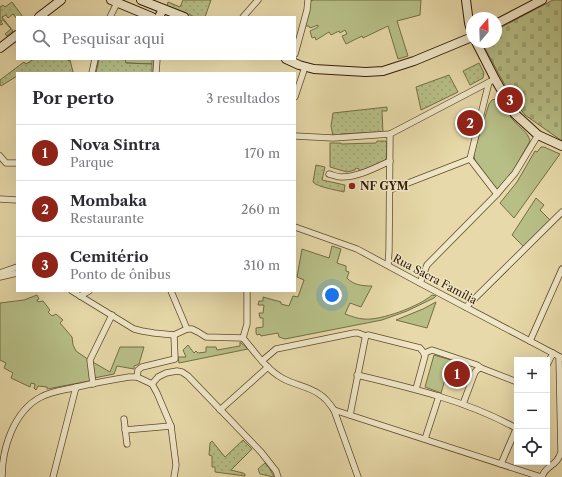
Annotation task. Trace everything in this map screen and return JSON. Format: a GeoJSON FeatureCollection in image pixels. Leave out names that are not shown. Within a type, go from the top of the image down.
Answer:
{"type":"FeatureCollection","features":[{"type":"Feature","properties":{"kind":"street"},"geometry":{"type":"LineString","coordinates":[[40,16],[61,0]]}},
{"type":"Feature","properties":{"kind":"street"},"geometry":{"type":"LineString","coordinates":[[141,0],[181,16]]}},
{"type":"Feature","properties":{"kind":"street"},"geometry":{"type":"LineString","coordinates":[[244,16],[258,0]]}},
{"type":"Feature","properties":{"kind":"street"},"geometry":{"type":"LineString","coordinates":[[296,50],[307,10],[308,0]]}},
{"type":"Feature","properties":{"kind":"street"},"geometry":{"type":"LineString","coordinates":[[466,0],[468,12]]}},
{"type":"Feature","properties":{"kind":"street"},"geometry":{"type":"LineString","coordinates":[[502,21],[542,0]]}},
{"type":"Feature","properties":{"kind":"street"},"geometry":{"type":"LineString","coordinates":[[110,16],[114,1],[150,16]]}},
{"type":"Feature","properties":{"kind":"street"},"geometry":{"type":"LineString","coordinates":[[159,16],[162,9]]}},
{"type":"Feature","properties":{"kind":"street"},"geometry":{"type":"LineString","coordinates":[[0,48],[16,35]]}},
{"type":"Feature","properties":{"kind":"street"},"geometry":{"type":"LineString","coordinates":[[289,60],[314,69],[366,72],[383,71],[414,61],[466,39]]}},
{"type":"Feature","properties":{"kind":"street"},"geometry":{"type":"LineString","coordinates":[[479,48],[492,80],[515,114],[538,135],[559,145]]}},
{"type":"Feature","properties":{"kind":"street"},"geometry":{"type":"LineString","coordinates":[[92,72],[95,60]]}},
{"type":"Feature","properties":{"kind":"street"},"geometry":{"type":"LineString","coordinates":[[156,72],[157,60]]}},
{"type":"Feature","properties":{"kind":"street"},"geometry":{"type":"LineString","coordinates":[[296,90],[300,64]]}},
{"type":"Feature","properties":{"kind":"street"},"geometry":{"type":"LineString","coordinates":[[296,136],[333,138],[390,134],[492,80]]}},
{"type":"Feature","properties":{"kind":"street"},"geometry":{"type":"LineString","coordinates":[[470,159],[492,80]]}},
{"type":"Feature","properties":{"kind":"street"},"geometry":{"type":"LineString","coordinates":[[388,265],[390,251],[390,134]]}},
{"type":"Feature","properties":{"kind":"street"},"geometry":{"type":"LineString","coordinates":[[420,283],[427,265],[497,194],[515,173],[538,135]]}},
{"type":"Feature","properties":{"kind":"street"},"geometry":{"type":"LineString","coordinates":[[0,156],[6,163],[16,163]]}},
{"type":"Feature","properties":{"kind":"street"},"geometry":{"type":"LineString","coordinates":[[390,190],[470,159]]}},
{"type":"Feature","properties":{"kind":"street"},"geometry":{"type":"LineString","coordinates":[[470,159],[497,194]]}},
{"type":"Feature","properties":{"kind":"street"},"geometry":{"type":"LineString","coordinates":[[329,174],[340,177],[362,173],[390,161]]}},
{"type":"Feature","properties":{"kind":"street"},"geometry":{"type":"LineString","coordinates":[[0,199],[16,200]]}},
{"type":"Feature","properties":{"kind":"street"},"geometry":{"type":"LineString","coordinates":[[466,307],[559,218],[562,212]]}},
{"type":"Feature","properties":{"kind":"street","name":"Rua Sacra Família"},"geometry":{"type":"LineString","coordinates":[[296,227],[357,249],[561,357]]}},
{"type":"Feature","properties":{"kind":"street"},"geometry":{"type":"LineString","coordinates":[[0,273],[16,267]]}},
{"type":"Feature","properties":{"kind":"street"},"geometry":{"type":"LineString","coordinates":[[530,341],[562,269]]}},
{"type":"Feature","properties":{"kind":"street"},"geometry":{"type":"LineString","coordinates":[[0,277],[16,273]]}},
{"type":"Feature","properties":{"kind":"street"},"geometry":{"type":"LineString","coordinates":[[74,292],[112,314],[134,329],[142,332],[174,335],[187,329],[195,330],[206,337],[245,340]]}},
{"type":"Feature","properties":{"kind":"street"},"geometry":{"type":"LineString","coordinates":[[80,296],[87,292]]}},
{"type":"Feature","properties":{"kind":"street"},"geometry":{"type":"LineString","coordinates":[[171,292],[187,329]]}},
{"type":"Feature","properties":{"kind":"street"},"geometry":{"type":"LineString","coordinates":[[247,292],[247,324],[245,340],[275,374],[283,379],[311,389],[326,399],[334,410],[358,477]]}},
{"type":"Feature","properties":{"kind":"street"},"geometry":{"type":"LineString","coordinates":[[93,384],[90,360],[112,314]]}},
{"type":"Feature","properties":{"kind":"street"},"geometry":{"type":"LineString","coordinates":[[262,361],[276,349],[358,333],[420,348],[425,356],[416,389]]}},
{"type":"Feature","properties":{"kind":"street"},"geometry":{"type":"LineString","coordinates":[[137,377],[138,370],[142,367],[175,359],[174,335]]}},
{"type":"Feature","properties":{"kind":"street"},"geometry":{"type":"LineString","coordinates":[[350,415],[366,336]]}},
{"type":"Feature","properties":{"kind":"street"},"geometry":{"type":"LineString","coordinates":[[424,353],[432,350],[477,365],[514,381]]}},
{"type":"Feature","properties":{"kind":"street"},"geometry":{"type":"LineString","coordinates":[[550,359],[553,353]]}},
{"type":"Feature","properties":{"kind":"street"},"geometry":{"type":"LineString","coordinates":[[334,410],[541,477],[546,470],[558,460],[561,452],[561,357]]}},
{"type":"Feature","properties":{"kind":"street"},"geometry":{"type":"LineString","coordinates":[[220,410],[268,367]]}},
{"type":"Feature","properties":{"kind":"street"},"geometry":{"type":"LineString","coordinates":[[463,404],[475,372],[481,368]]}},
{"type":"Feature","properties":{"kind":"street"},"geometry":{"type":"LineString","coordinates":[[152,384],[158,377],[166,373],[177,371],[188,376],[261,452],[276,471],[278,477]]}},
{"type":"Feature","properties":{"kind":"street"},"geometry":{"type":"LineString","coordinates":[[357,375],[439,396],[463,404],[514,426]]}},
{"type":"Feature","properties":{"kind":"street"},"geometry":{"type":"LineString","coordinates":[[2,477],[4,456],[7,442],[12,430],[27,409],[35,401],[55,392],[128,377],[137,377],[152,384],[157,393],[171,426],[176,466],[174,477]]}},
{"type":"Feature","properties":{"kind":"street"},"geometry":{"type":"LineString","coordinates":[[53,477],[76,387]]}},
{"type":"Feature","properties":{"kind":"street"},"geometry":{"type":"LineString","coordinates":[[425,439],[439,396]]}},
{"type":"Feature","properties":{"kind":"street"},"geometry":{"type":"LineString","coordinates":[[124,419],[127,444]]}},
{"type":"Feature","properties":{"kind":"street"},"geometry":{"type":"LineString","coordinates":[[125,430],[171,426]]}},
{"type":"Feature","properties":{"kind":"street"},"geometry":{"type":"LineString","coordinates":[[501,464],[516,429]]}},
{"type":"Feature","properties":{"kind":"green space"},"geometry":{"type":"Polygon","coordinates":[[[183,0],[211,0],[205,16],[192,16],[167,6],[168,2],[180,7],[183,0]]]}},
{"type":"Feature","properties":{"kind":"green space"},"geometry":{"type":"Polygon","coordinates":[[[421,0],[420,15],[397,21],[408,56],[398,59],[388,26],[346,44],[342,36],[347,34],[345,30],[331,35],[329,32],[316,40],[315,37],[312,38],[310,31],[318,27],[318,25],[310,28],[309,26],[304,26],[310,1],[421,0]]]}},
{"type":"Feature","properties":{"kind":"green space"},"geometry":{"type":"Polygon","coordinates":[[[553,0],[562,0],[562,141],[525,115],[512,98],[485,48],[502,48],[502,27],[553,0]]]}},
{"type":"Feature","properties":{"kind":"green space"},"geometry":{"type":"Polygon","coordinates":[[[12,2],[22,16],[16,16],[16,18],[13,14],[8,18],[6,15],[2,17],[13,31],[7,36],[5,34],[11,29],[3,20],[1,22],[3,24],[0,25],[0,7],[3,5],[5,7],[12,2]]]}},
{"type":"Feature","properties":{"kind":"green space"},"geometry":{"type":"Polygon","coordinates":[[[32,60],[70,60],[73,72],[16,72],[16,77],[1,86],[0,80],[24,62],[26,64],[32,60]]]}},
{"type":"Feature","properties":{"kind":"green space"},"geometry":{"type":"Polygon","coordinates":[[[99,60],[125,60],[126,63],[152,64],[152,72],[96,72],[99,60]]]}},
{"type":"Feature","properties":{"kind":"green space"},"geometry":{"type":"Polygon","coordinates":[[[125,60],[152,60],[152,64],[125,63],[125,60]]]}},
{"type":"Feature","properties":{"kind":"green space"},"geometry":{"type":"Polygon","coordinates":[[[479,63],[484,73],[483,78],[470,85],[463,71],[479,63]]]}},
{"type":"Feature","properties":{"kind":"green space"},"geometry":{"type":"Polygon","coordinates":[[[449,75],[458,92],[421,110],[416,87],[449,75]]]}},
{"type":"Feature","properties":{"kind":"green space"},"geometry":{"type":"Polygon","coordinates":[[[496,99],[504,106],[516,123],[525,132],[530,141],[510,176],[498,190],[474,157],[474,152],[489,104],[492,100],[496,99]]]}},
{"type":"Feature","properties":{"kind":"green space"},"geometry":{"type":"Polygon","coordinates":[[[387,107],[387,111],[382,111],[383,133],[340,134],[340,136],[333,136],[331,126],[333,113],[387,107]]]}},
{"type":"Feature","properties":{"kind":"green space"},"geometry":{"type":"Polygon","coordinates":[[[377,141],[386,141],[386,160],[361,171],[356,168],[355,170],[347,172],[330,167],[330,143],[376,143],[377,141]]]}},
{"type":"Feature","properties":{"kind":"green space"},"geometry":{"type":"Polygon","coordinates":[[[541,147],[560,154],[514,218],[500,203],[517,182],[535,151],[537,152],[541,147]]]}},
{"type":"Feature","properties":{"kind":"green space"},"geometry":{"type":"Polygon","coordinates":[[[316,165],[325,167],[322,180],[345,185],[344,192],[315,184],[313,182],[316,165]]]}},
{"type":"Feature","properties":{"kind":"green space"},"geometry":{"type":"Polygon","coordinates":[[[536,198],[544,205],[540,210],[550,220],[524,247],[512,235],[536,198]]]}},
{"type":"Feature","properties":{"kind":"green space"},"geometry":{"type":"Polygon","coordinates":[[[332,246],[341,249],[337,263],[346,266],[346,271],[349,272],[347,278],[349,280],[355,284],[372,286],[361,307],[350,303],[345,314],[362,319],[380,318],[419,304],[432,295],[436,296],[407,311],[382,320],[285,339],[279,337],[278,333],[261,336],[260,334],[257,335],[256,328],[263,327],[263,318],[260,318],[259,313],[263,313],[264,305],[258,305],[259,301],[263,301],[263,297],[289,306],[293,296],[298,297],[304,280],[297,277],[302,249],[329,258],[332,246]]]}},
{"type":"Feature","properties":{"kind":"green space"},"geometry":{"type":"Polygon","coordinates":[[[37,295],[39,299],[37,300],[38,302],[43,301],[50,310],[48,312],[52,316],[56,314],[63,320],[60,323],[72,337],[73,345],[76,351],[89,360],[91,380],[47,389],[47,387],[38,386],[36,390],[34,388],[35,384],[31,383],[30,387],[11,378],[13,373],[4,368],[6,363],[0,360],[0,303],[24,300],[37,295]]]}},
{"type":"Feature","properties":{"kind":"green space"},"geometry":{"type":"Polygon","coordinates":[[[436,302],[427,328],[396,320],[423,309],[436,302]]]}},
{"type":"Feature","properties":{"kind":"green space"},"geometry":{"type":"Polygon","coordinates":[[[240,342],[248,349],[179,363],[178,357],[186,357],[183,350],[188,345],[194,353],[196,351],[198,353],[206,352],[206,347],[216,347],[217,350],[240,346],[240,342]]]}},
{"type":"Feature","properties":{"kind":"green space"},"geometry":{"type":"Polygon","coordinates":[[[120,347],[144,347],[139,364],[134,366],[134,369],[117,366],[114,374],[94,378],[91,361],[110,372],[120,347]]]}},
{"type":"Feature","properties":{"kind":"green space"},"geometry":{"type":"Polygon","coordinates":[[[434,355],[451,360],[441,393],[425,387],[434,355]]]}},
{"type":"Feature","properties":{"kind":"green space"},"geometry":{"type":"Polygon","coordinates":[[[452,361],[469,366],[458,387],[456,388],[446,382],[452,369],[450,368],[452,361]]]}},
{"type":"Feature","properties":{"kind":"green space"},"geometry":{"type":"Polygon","coordinates":[[[243,440],[252,449],[231,470],[243,473],[245,476],[215,472],[215,467],[212,467],[212,456],[209,455],[210,443],[212,441],[225,457],[243,440]]]}},
{"type":"Feature","properties":{"kind":"green space"},"geometry":{"type":"Polygon","coordinates":[[[265,463],[274,477],[260,474],[258,469],[265,463]]]}},
{"type":"Feature","properties":{"kind":"place","name":"Cemitério"},"geometry":{"type":"Point","coordinates":[510,100]}},
{"type":"Feature","properties":{"kind":"place","name":"Mombaka"},"geometry":{"type":"Point","coordinates":[470,123]}},
{"type":"Feature","properties":{"kind":"place","name":"NF GYM"},"geometry":{"type":"Point","coordinates":[352,186]}},
{"type":"Feature","properties":{"kind":"place","name":"Nova Sintra"},"geometry":{"type":"Point","coordinates":[457,374]}}]}
